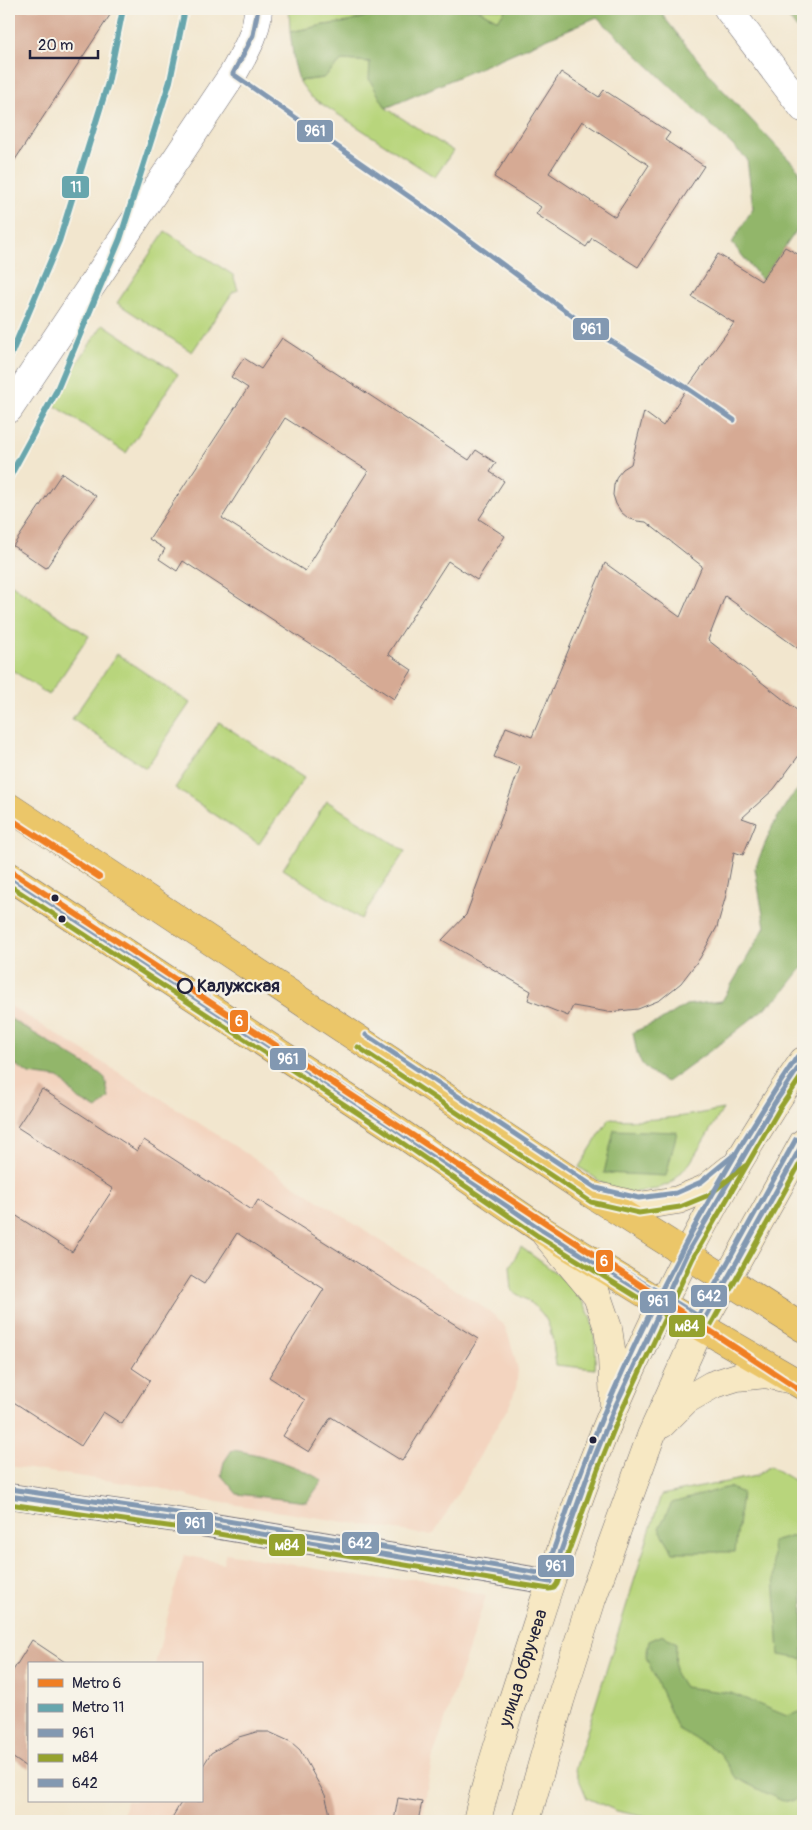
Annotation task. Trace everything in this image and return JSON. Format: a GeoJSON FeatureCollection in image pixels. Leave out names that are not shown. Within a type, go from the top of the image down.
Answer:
{"type":"FeatureCollection","features":[{"type":"Feature","properties":{"kind":"main road"},"geometry":{"type":"LineString","coordinates":[[9,807],[593,1195],[803,1328]]}},
{"type":"Feature","properties":{"kind":"main road"},"geometry":{"type":"LineString","coordinates":[[9,876],[389,1125],[542,1230],[662,1304],[799,1383]]}},
{"type":"Feature","properties":{"kind":"main road","name":"улица Обручева"},"geometry":{"type":"LineString","coordinates":[[477,1821],[550,1582],[591,1466],[614,1409],[686,1255],[739,1162],[803,1061]]}},
{"type":"Feature","properties":{"kind":"main road"},"geometry":{"type":"LineString","coordinates":[[526,1821],[592,1599],[650,1436],[701,1326],[803,1143]]}},
{"type":"Feature","properties":{"kind":"main road"},"geometry":{"type":"LineString","coordinates":[[593,1195],[639,1206],[678,1200],[705,1189],[739,1162]]}},
{"type":"Feature","properties":{"kind":"main road"},"geometry":{"type":"LineString","coordinates":[[542,1230],[598,1296],[608,1328],[612,1357],[614,1409]]}},
{"type":"Feature","properties":{"kind":"main road"},"geometry":{"type":"LineString","coordinates":[[650,1436],[686,1400],[712,1385],[737,1377],[766,1374],[799,1383]]}},
{"type":"Feature","properties":{"kind":"street"},"geometry":{"type":"LineString","coordinates":[[9,409],[234,74],[250,44],[257,22],[258,9]]}},
{"type":"Feature","properties":{"kind":"street"},"geometry":{"type":"LineString","coordinates":[[728,9],[803,108]]}},
{"type":"Feature","properties":{"kind":"street"},"geometry":{"type":"LineString","coordinates":[[9,1496],[190,1522],[550,1582]]}},
{"type":"Feature","properties":{"kind":"shaded area"},"geometry":{"type":"Polygon","coordinates":[[[9,1005],[157,1096],[480,1305],[504,1325],[518,1370],[516,1388],[510,1404],[434,1534],[428,1535],[199,1499],[159,1488],[9,1466],[9,1005]]]}},
{"type":"Feature","properties":{"kind":"shaded area"},"geometry":{"type":"Polygon","coordinates":[[[226,1553],[374,1579],[424,1579],[486,1596],[432,1760],[422,1821],[122,1821],[126,1802],[202,1802],[202,1662],[156,1662],[184,1555],[223,1563],[226,1553]]]}},
{"type":"Feature","properties":{"kind":"green space"},"geometry":{"type":"Polygon","coordinates":[[[289,9],[418,9],[410,12],[384,10],[349,22],[290,32],[289,9]]]}},
{"type":"Feature","properties":{"kind":"green space"},"geometry":{"type":"Polygon","coordinates":[[[418,9],[477,9],[498,20],[506,9],[662,9],[663,16],[718,85],[799,170],[803,221],[762,280],[732,243],[753,208],[747,159],[597,17],[386,108],[369,79],[370,62],[343,60],[323,78],[299,81],[290,32],[349,22],[384,10],[410,12],[418,9]]]}},
{"type":"Feature","properties":{"kind":"green space"},"geometry":{"type":"Polygon","coordinates":[[[477,9],[506,9],[498,20],[477,9]]]}},
{"type":"Feature","properties":{"kind":"green space"},"geometry":{"type":"Polygon","coordinates":[[[782,9],[803,9],[803,37],[782,9]]]}},
{"type":"Feature","properties":{"kind":"green space"},"geometry":{"type":"Polygon","coordinates":[[[343,60],[370,62],[386,108],[453,151],[435,177],[311,97],[299,81],[323,78],[343,60]]]}},
{"type":"Feature","properties":{"kind":"green space"},"geometry":{"type":"Polygon","coordinates":[[[165,231],[233,275],[238,290],[233,292],[192,352],[117,303],[165,231]]]}},
{"type":"Feature","properties":{"kind":"green space"},"geometry":{"type":"Polygon","coordinates":[[[103,324],[178,374],[126,453],[51,403],[103,324]]]}},
{"type":"Feature","properties":{"kind":"green space"},"geometry":{"type":"Polygon","coordinates":[[[9,583],[89,636],[49,695],[9,668],[9,583]]]}},
{"type":"Feature","properties":{"kind":"green space"},"geometry":{"type":"Polygon","coordinates":[[[117,654],[190,703],[146,768],[72,719],[117,654]]]}},
{"type":"Feature","properties":{"kind":"green space"},"geometry":{"type":"Polygon","coordinates":[[[219,722],[304,778],[259,844],[175,788],[219,722]]]}},
{"type":"Feature","properties":{"kind":"green space"},"geometry":{"type":"Polygon","coordinates":[[[803,784],[803,967],[780,996],[725,1040],[667,1082],[641,1063],[636,1050],[633,1032],[660,1021],[686,1005],[722,1001],[765,927],[755,868],[773,825],[790,798],[803,784]]]}},
{"type":"Feature","properties":{"kind":"green space"},"geometry":{"type":"Polygon","coordinates":[[[327,801],[405,851],[361,919],[283,869],[327,801]]]}},
{"type":"Feature","properties":{"kind":"green space"},"geometry":{"type":"Polygon","coordinates":[[[9,1018],[98,1072],[105,1078],[109,1098],[97,1109],[79,1099],[59,1078],[29,1074],[9,1060],[9,1018]]]}},
{"type":"Feature","properties":{"kind":"green space"},"geometry":{"type":"Polygon","coordinates":[[[723,1109],[690,1163],[671,1183],[657,1189],[630,1193],[613,1190],[579,1167],[609,1119],[639,1120],[667,1118],[723,1109]]]}},
{"type":"Feature","properties":{"kind":"green space"},"geometry":{"type":"Polygon","coordinates":[[[614,1130],[677,1132],[666,1176],[604,1173],[614,1130]]]}},
{"type":"Feature","properties":{"kind":"green space"},"geometry":{"type":"Polygon","coordinates":[[[521,1247],[555,1272],[579,1296],[593,1326],[595,1369],[556,1365],[550,1328],[546,1320],[534,1306],[512,1291],[510,1266],[521,1247]]]}},
{"type":"Feature","properties":{"kind":"green space"},"geometry":{"type":"Polygon","coordinates":[[[232,1450],[279,1461],[303,1470],[322,1481],[307,1502],[237,1494],[221,1475],[224,1462],[232,1450]]]}},
{"type":"Feature","properties":{"kind":"green space"},"geometry":{"type":"Polygon","coordinates":[[[770,1466],[803,1486],[803,1821],[665,1821],[617,1811],[587,1798],[575,1770],[661,1495],[756,1476],[770,1466]]]}},
{"type":"Feature","properties":{"kind":"green space"},"geometry":{"type":"Polygon","coordinates":[[[729,1487],[742,1493],[735,1552],[673,1552],[659,1528],[672,1503],[729,1487]]]}},
{"type":"Feature","properties":{"kind":"green space"},"geometry":{"type":"Polygon","coordinates":[[[800,1534],[803,1535],[803,1659],[779,1655],[772,1542],[800,1534]]]}},
{"type":"Feature","properties":{"kind":"green space"},"geometry":{"type":"Polygon","coordinates":[[[663,1635],[676,1643],[675,1673],[684,1687],[731,1693],[787,1716],[803,1711],[803,1796],[793,1801],[778,1799],[736,1778],[719,1752],[678,1729],[646,1657],[649,1641],[663,1635]]]}},
{"type":"Feature","properties":{"kind":"building"},"geometry":{"type":"Polygon","coordinates":[[[9,9],[114,9],[9,169],[9,9]]]}},
{"type":"Feature","properties":{"kind":"building"},"geometry":{"type":"Polygon","coordinates":[[[561,72],[599,97],[604,90],[670,133],[665,140],[704,166],[638,267],[592,238],[586,247],[536,214],[541,207],[494,177],[561,72]],[[582,121],[549,173],[615,217],[649,165],[582,121]]]}},
{"type":"Feature","properties":{"kind":"building"},"geometry":{"type":"Polygon","coordinates":[[[785,247],[803,257],[803,652],[725,596],[708,640],[803,715],[803,750],[774,789],[742,818],[756,823],[743,855],[734,852],[726,895],[717,927],[700,958],[681,983],[660,1000],[638,1009],[608,1012],[573,1006],[568,1016],[528,1000],[531,991],[442,940],[466,915],[520,767],[494,757],[506,727],[532,737],[605,563],[680,617],[702,566],[646,522],[628,518],[621,512],[613,495],[614,485],[617,476],[631,464],[644,412],[663,426],[687,388],[734,323],[692,297],[718,254],[761,281],[785,247]]]}},
{"type":"Feature","properties":{"kind":"building"},"geometry":{"type":"Polygon","coordinates":[[[282,338],[469,460],[476,450],[496,463],[490,472],[504,481],[479,519],[505,536],[477,580],[448,561],[388,654],[412,670],[394,699],[183,561],[177,571],[159,559],[165,549],[149,539],[248,388],[231,377],[244,358],[261,369],[282,338]],[[285,418],[222,518],[305,571],[368,471],[285,418]]]}},
{"type":"Feature","properties":{"kind":"building"},"geometry":{"type":"Polygon","coordinates":[[[62,473],[96,496],[46,568],[13,546],[62,473]]]}},
{"type":"Feature","properties":{"kind":"building"},"geometry":{"type":"Polygon","coordinates":[[[42,1089],[137,1151],[144,1140],[252,1210],[258,1200],[478,1339],[402,1461],[331,1417],[309,1452],[283,1436],[305,1400],[269,1377],[324,1289],[237,1233],[204,1284],[191,1276],[132,1368],[150,1380],[122,1424],[103,1412],[81,1446],[9,1399],[9,1211],[72,1252],[113,1189],[17,1127],[42,1089]]]}},
{"type":"Feature","properties":{"kind":"building"},"geometry":{"type":"Polygon","coordinates":[[[32,1640],[65,1662],[28,1662],[28,1768],[9,1755],[9,1677],[32,1640]]]}},
{"type":"Feature","properties":{"kind":"building"},"geometry":{"type":"Polygon","coordinates":[[[256,1732],[269,1732],[291,1742],[300,1750],[325,1795],[330,1821],[170,1821],[181,1802],[202,1802],[202,1767],[211,1753],[239,1737],[256,1732]]]}},
{"type":"Feature","properties":{"kind":"building"},"geometry":{"type":"Polygon","coordinates":[[[398,1798],[422,1802],[418,1821],[394,1821],[398,1798]]]}},
{"type":"Feature","properties":{"kind":"metro line","name":"11"},"geometry":{"type":"LineString","coordinates":[[9,359],[59,241],[108,83],[123,9]]}},
{"type":"Feature","properties":{"kind":"metro line","name":"11"},"geometry":{"type":"LineString","coordinates":[[9,478],[56,392],[120,239],[170,81],[185,9]]}},
{"type":"Feature","properties":{"kind":"metro line","name":"6"},"geometry":{"type":"LineString","coordinates":[[9,818],[99,877]]}},
{"type":"Feature","properties":{"kind":"metro line","name":"6"},"geometry":{"type":"LineString","coordinates":[[9,870],[803,1392]]}},
{"type":"Feature","properties":{"kind":"transit line","name":"961"},"geometry":{"type":"LineString","coordinates":[[258,9],[253,35],[233,74],[437,216],[586,326],[687,388],[734,420]]}},
{"type":"Feature","properties":{"kind":"transit line","name":"642"},"geometry":{"type":"LineString","coordinates":[[13,870],[393,1119],[546,1224],[698,1316],[796,1139]]}},
{"type":"Feature","properties":{"kind":"transit line","name":"961"},"geometry":{"type":"LineString","coordinates":[[9,876],[389,1125],[542,1230],[701,1326],[803,1143]]}},
{"type":"Feature","properties":{"kind":"transit line","name":"м84"},"geometry":{"type":"LineString","coordinates":[[9,885],[385,1131],[538,1236],[699,1333],[704,1333],[708,1330],[803,1158]]}},
{"type":"Feature","properties":{"kind":"transit line","name":"642"},"geometry":{"type":"LineString","coordinates":[[366,1035],[596,1188],[639,1198],[676,1193],[701,1182],[735,1154]]}},
{"type":"Feature","properties":{"kind":"transit line","name":"м84"},"geometry":{"type":"LineString","coordinates":[[358,1047],[591,1202],[639,1213],[680,1207],[709,1195],[745,1166]]}},
{"type":"Feature","properties":{"kind":"transit line","name":"642"},"geometry":{"type":"LineString","coordinates":[[10,1489],[191,1515],[545,1574],[598,1427],[627,1361],[671,1271],[718,1184],[797,1057]]}},
{"type":"Feature","properties":{"kind":"transit line","name":"961"},"geometry":{"type":"LineString","coordinates":[[9,1496],[190,1522],[550,1582],[591,1466],[614,1409],[686,1255],[774,1104],[803,1061]]}},
{"type":"Feature","properties":{"kind":"transit line","name":"м84"},"geometry":{"type":"LineString","coordinates":[[9,1504],[189,1529],[549,1589],[554,1588],[621,1412],[693,1258],[780,1108],[803,1074]]}},
{"type":"Feature","properties":{"kind":"place","name":"Калужская"},"geometry":{"type":"Point","coordinates":[185,986]}}]}
